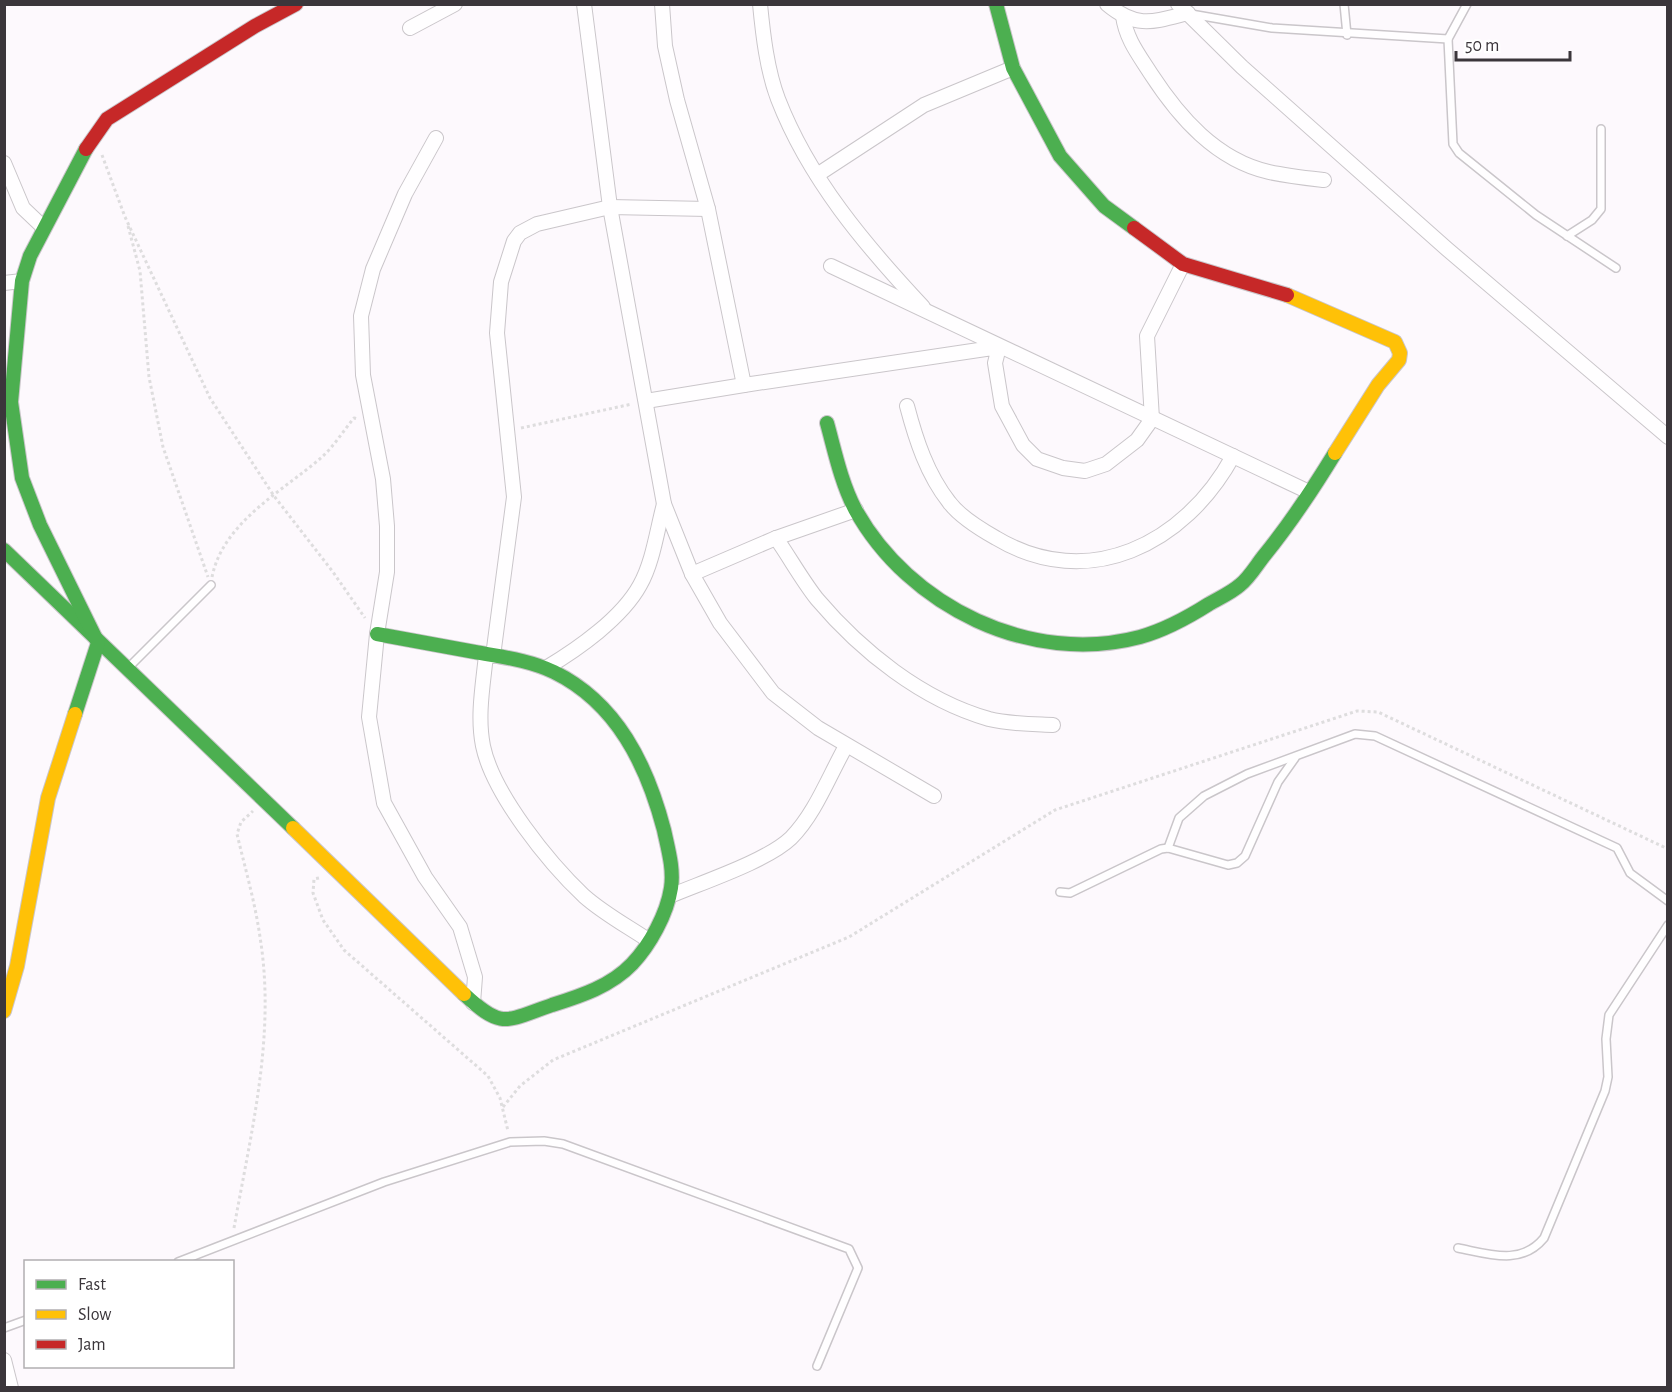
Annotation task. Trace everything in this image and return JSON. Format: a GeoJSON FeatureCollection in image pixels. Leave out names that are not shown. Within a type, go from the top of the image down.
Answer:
{"type":"FeatureCollection","features":[{"type":"Feature","properties":{"kind":"street"},"geometry":{"type":"LineString","coordinates":[[4,1011],[17,966],[48,798],[98,643],[40,525],[22,478],[11,402],[22,281],[43,226],[94,135],[115,113],[255,26],[296,4]]}},
{"type":"Feature","properties":{"kind":"street"},"geometry":{"type":"LineString","coordinates":[[410,28],[455,4]]}},
{"type":"Feature","properties":{"kind":"street"},"geometry":{"type":"LineString","coordinates":[[584,4],[610,207],[664,504],[692,574],[720,623],[773,693],[803,718],[846,746],[934,796]]}},
{"type":"Feature","properties":{"kind":"street"},"geometry":{"type":"LineString","coordinates":[[662,4],[665,46],[677,100],[708,208],[744,385]]}},
{"type":"Feature","properties":{"kind":"street"},"geometry":{"type":"LineString","coordinates":[[760,4],[778,98],[817,175],[872,252],[930,315]]}},
{"type":"Feature","properties":{"kind":"street"},"geometry":{"type":"LineString","coordinates":[[827,423],[843,483],[856,510],[872,534],[915,584],[965,615],[1001,631],[1047,644],[1112,643],[1141,637],[1179,623],[1240,585],[1280,539],[1378,385],[1399,360],[1399,347],[1395,342],[1340,316],[1281,293],[1183,264],[1104,206],[1060,156],[1012,68],[996,4]]}},
{"type":"Feature","properties":{"kind":"street"},"geometry":{"type":"LineString","coordinates":[[1107,4],[1123,16],[1147,24],[1183,9],[1242,67],[1438,241],[1668,437]]}},
{"type":"Feature","properties":{"kind":"street"},"geometry":{"type":"LineString","coordinates":[[1123,16],[1130,42],[1177,112],[1212,144],[1250,165],[1268,171],[1324,180]]}},
{"type":"Feature","properties":{"kind":"street"},"geometry":{"type":"LineString","coordinates":[[817,175],[924,105],[1012,68]]}},
{"type":"Feature","properties":{"kind":"street"},"geometry":{"type":"LineString","coordinates":[[436,138],[405,194],[373,269],[364,304],[361,353],[371,422],[384,478],[387,526],[387,572],[376,634],[369,717],[384,803],[425,877],[460,927],[475,977],[473,1003]]}},
{"type":"Feature","properties":{"kind":"street"},"geometry":{"type":"LineString","coordinates":[[4,164],[24,208],[43,226]]}},
{"type":"Feature","properties":{"kind":"street"},"geometry":{"type":"LineString","coordinates":[[648,940],[585,897],[550,859],[524,825],[492,771],[483,744],[481,713],[513,514],[512,462],[497,333],[501,282],[514,241],[520,233],[537,224],[610,207],[708,208]]}},
{"type":"Feature","properties":{"kind":"street"},"geometry":{"type":"LineString","coordinates":[[999,347],[995,363],[1002,406],[1023,444],[1037,459],[1063,468],[1085,471],[1106,464],[1137,440],[1152,419],[1147,336],[1183,264]]}},
{"type":"Feature","properties":{"kind":"street"},"geometry":{"type":"LineString","coordinates":[[831,266],[930,315],[1309,492]]}},
{"type":"Feature","properties":{"kind":"street"},"geometry":{"type":"LineString","coordinates":[[4,283],[22,281]]}},
{"type":"Feature","properties":{"kind":"street"},"geometry":{"type":"LineString","coordinates":[[646,401],[999,347]]}},
{"type":"Feature","properties":{"kind":"street"},"geometry":{"type":"LineString","coordinates":[[907,406],[916,440],[927,466],[950,504],[981,529],[1011,547],[1045,558],[1088,562],[1108,560],[1137,549],[1167,531],[1195,508],[1220,480],[1233,456]]}},
{"type":"Feature","properties":{"kind":"street"},"geometry":{"type":"LineString","coordinates":[[546,668],[591,639],[637,590],[651,552],[664,504]]}},
{"type":"Feature","properties":{"kind":"street"},"geometry":{"type":"LineString","coordinates":[[692,574],[776,538],[856,510]]}},
{"type":"Feature","properties":{"kind":"street"},"geometry":{"type":"LineString","coordinates":[[776,538],[816,597],[847,632],[885,663],[954,706],[989,719],[1053,725]]}},
{"type":"Feature","properties":{"kind":"street"},"geometry":{"type":"LineString","coordinates":[[4,550],[335,872],[490,1018],[500,1020],[568,1000],[617,977],[634,962],[670,896],[671,869],[660,809],[638,754],[597,701],[565,677],[546,668],[376,634]]}},
{"type":"Feature","properties":{"kind":"street"},"geometry":{"type":"LineString","coordinates":[[670,896],[757,858],[788,840],[805,820],[846,746]]}},
{"type":"Feature","properties":{"kind":"street"},"geometry":{"type":"LineString","coordinates":[[4,1360],[11,1388]]}},
{"type":"Feature","properties":{"kind":"lane"},"geometry":{"type":"LineString","coordinates":[[1344,4],[1347,35]]}},
{"type":"Feature","properties":{"kind":"lane"},"geometry":{"type":"LineString","coordinates":[[1467,4],[1448,39],[1450,122],[1453,144],[1459,153],[1567,236],[1616,268]]}},
{"type":"Feature","properties":{"kind":"lane"},"geometry":{"type":"LineString","coordinates":[[1183,9],[1272,28],[1347,35],[1448,39]]}},
{"type":"Feature","properties":{"kind":"lane"},"geometry":{"type":"LineString","coordinates":[[1567,236],[1592,220],[1601,209],[1601,129]]}},
{"type":"Feature","properties":{"kind":"lane"},"geometry":{"type":"LineString","coordinates":[[126,669],[211,585]]}},
{"type":"Feature","properties":{"kind":"lane"},"geometry":{"type":"LineString","coordinates":[[1168,848],[1179,818],[1204,796],[1247,774],[1355,734],[1375,736],[1617,848],[1630,873],[1668,901]]}},
{"type":"Feature","properties":{"kind":"lane"},"geometry":{"type":"LineString","coordinates":[[1060,892],[1070,892],[1155,851],[1168,848],[1228,865],[1241,860],[1278,782],[1295,758]]}},
{"type":"Feature","properties":{"kind":"lane"},"geometry":{"type":"LineString","coordinates":[[1458,1248],[1513,1256],[1535,1249],[1544,1238],[1605,1091],[1608,1077],[1606,1039],[1609,1015],[1668,925]]}},
{"type":"Feature","properties":{"kind":"lane"},"geometry":{"type":"LineString","coordinates":[[183,1260],[384,1182],[510,1142],[544,1141],[563,1144],[849,1249],[858,1268],[817,1366]]}},
{"type":"Feature","properties":{"kind":"lane"},"geometry":{"type":"LineString","coordinates":[[4,1328],[24,1321]]}},
{"type":"Feature","properties":{"kind":"path"},"geometry":{"type":"LineString","coordinates":[[94,135],[125,217],[210,398],[273,496],[333,572],[376,634]]}},
{"type":"Feature","properties":{"kind":"path"},"geometry":{"type":"LineString","coordinates":[[125,217],[140,271],[149,377],[163,447],[211,585]]}},
{"type":"Feature","properties":{"kind":"path"},"geometry":{"type":"LineString","coordinates":[[507,431],[646,401]]}},
{"type":"Feature","properties":{"kind":"path"},"geometry":{"type":"LineString","coordinates":[[211,585],[214,567],[235,530],[324,455],[354,418],[371,422]]}},
{"type":"Feature","properties":{"kind":"path"},"geometry":{"type":"LineString","coordinates":[[503,1107],[520,1086],[553,1060],[849,937],[1054,810],[1357,711],[1378,712],[1668,849]]}},
{"type":"Feature","properties":{"kind":"path"},"geometry":{"type":"LineString","coordinates":[[231,1241],[261,1082],[265,1016],[261,938],[237,834],[241,822],[263,802]]}},
{"type":"Feature","properties":{"kind":"path"},"geometry":{"type":"LineString","coordinates":[[335,872],[314,879],[313,892],[323,920],[344,950],[488,1076],[503,1107],[510,1142]]}},
{"type":"Feature","properties":{"kind":"traffic: fast"},"geometry":{"type":"LineString","coordinates":[[996,4],[1013,68],[1060,156],[1104,206],[1134,228]]}},
{"type":"Feature","properties":{"kind":"traffic: fast"},"geometry":{"type":"LineString","coordinates":[[75,714],[98,643],[40,525],[22,478],[11,402],[22,281],[30,256],[86,149]]}},
{"type":"Feature","properties":{"kind":"traffic: fast"},"geometry":{"type":"LineString","coordinates":[[827,423],[842,478],[855,509],[878,544],[907,574],[940,600],[977,621],[1016,635],[1057,643],[1099,644],[1140,637],[1176,623],[1233,590],[1243,582],[1283,532],[1335,453]]}},
{"type":"Feature","properties":{"kind":"traffic: fast"},"geometry":{"type":"LineString","coordinates":[[4,550],[293,828]]}},
{"type":"Feature","properties":{"kind":"traffic: fast"},"geometry":{"type":"LineString","coordinates":[[377,634],[525,662],[554,672],[576,685],[612,718],[626,738],[648,782],[664,830],[672,874],[669,898],[662,918],[651,938],[624,972],[585,994],[514,1018],[496,1018],[464,994]]}},
{"type":"Feature","properties":{"kind":"traffic: slow"},"geometry":{"type":"LineString","coordinates":[[1287,295],[1395,342],[1400,353],[1399,360],[1378,385],[1335,453]]}},
{"type":"Feature","properties":{"kind":"traffic: slow"},"geometry":{"type":"LineString","coordinates":[[4,1011],[17,966],[48,798],[75,714]]}},
{"type":"Feature","properties":{"kind":"traffic: slow"},"geometry":{"type":"LineString","coordinates":[[293,828],[464,994]]}},
{"type":"Feature","properties":{"kind":"traffic: jam"},"geometry":{"type":"LineString","coordinates":[[86,149],[107,119],[255,26],[296,4]]}},
{"type":"Feature","properties":{"kind":"traffic: jam"},"geometry":{"type":"LineString","coordinates":[[1134,228],[1183,264],[1287,295]]}}]}
